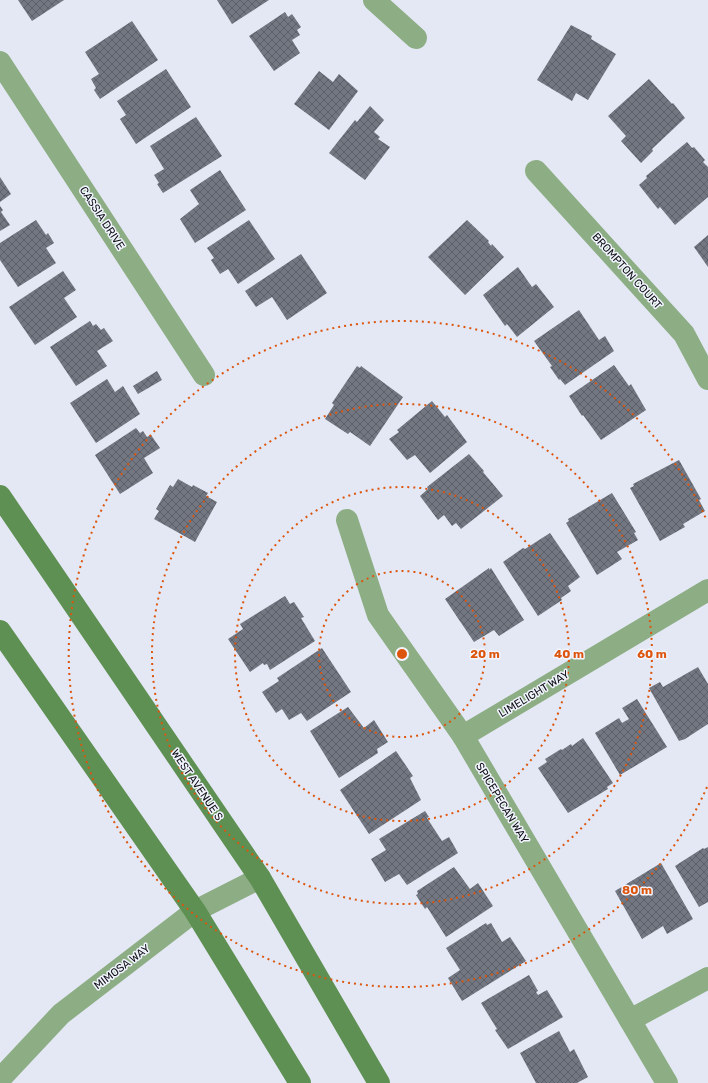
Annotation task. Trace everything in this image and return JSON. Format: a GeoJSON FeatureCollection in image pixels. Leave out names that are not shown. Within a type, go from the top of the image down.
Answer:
{"type":"FeatureCollection","features":[{"type":"Feature","properties":{"kind":"street"},"geometry":{"type":"LineString","coordinates":[[374,0],[416,38]]}},
{"type":"Feature","properties":{"kind":"street","name":"CASSIA DRIVE"},"geometry":{"type":"LineString","coordinates":[[0,62],[204,375]]}},
{"type":"Feature","properties":{"kind":"street","name":"BROMPTON COURT"},"geometry":{"type":"LineString","coordinates":[[536,171],[684,334],[708,379]]}},
{"type":"Feature","properties":{"kind":"street","name":"WEST AVENUE S"},"geometry":{"type":"LineString","coordinates":[[0,496],[260,878],[379,1083]]}},
{"type":"Feature","properties":{"kind":"street","name":"SPICEPECAN WAY"},"geometry":{"type":"LineString","coordinates":[[347,520],[378,615],[463,736],[667,1083]]}},
{"type":"Feature","properties":{"kind":"street","name":"LIMELIGHT WAY"},"geometry":{"type":"LineString","coordinates":[[463,736],[708,590]]}},
{"type":"Feature","properties":{"kind":"street"},"geometry":{"type":"LineString","coordinates":[[0,631],[195,911],[300,1083]]}},
{"type":"Feature","properties":{"kind":"street","name":"MIMOSA WAY"},"geometry":{"type":"LineString","coordinates":[[0,1079],[62,1014],[195,911],[260,878]]}},
{"type":"Feature","properties":{"kind":"street"},"geometry":{"type":"LineString","coordinates":[[630,1020],[708,978]]}},
{"type":"Feature","properties":{"kind":"building"},"geometry":{"type":"Polygon","coordinates":[[[18,0],[64,0],[32,21],[18,0]]]}},
{"type":"Feature","properties":{"kind":"building"},"geometry":{"type":"Polygon","coordinates":[[[217,0],[269,0],[232,24],[217,0]]]}},
{"type":"Feature","properties":{"kind":"building"},"geometry":{"type":"Polygon","coordinates":[[[285,12],[288,17],[292,14],[301,27],[297,30],[300,35],[292,40],[300,53],[274,71],[249,36],[285,12]]]}},
{"type":"Feature","properties":{"kind":"building"},"geometry":{"type":"Polygon","coordinates":[[[132,21],[158,60],[100,99],[94,90],[96,88],[91,79],[99,74],[85,52],[132,21]]]}},
{"type":"Feature","properties":{"kind":"building"},"geometry":{"type":"Polygon","coordinates":[[[571,25],[592,36],[591,39],[616,54],[588,100],[576,93],[572,101],[537,80],[571,25]]]}},
{"type":"Feature","properties":{"kind":"building"},"geometry":{"type":"Polygon","coordinates":[[[166,69],[191,107],[136,144],[120,119],[126,115],[117,101],[166,69]]]}},
{"type":"Feature","properties":{"kind":"building"},"geometry":{"type":"Polygon","coordinates":[[[319,71],[333,82],[339,74],[358,91],[329,130],[294,104],[319,71]]]}},
{"type":"Feature","properties":{"kind":"building"},"geometry":{"type":"Polygon","coordinates":[[[649,79],[672,104],[673,103],[685,118],[652,149],[653,151],[641,163],[621,141],[626,136],[608,116],[649,79]]]}},
{"type":"Feature","properties":{"kind":"building"},"geometry":{"type":"Polygon","coordinates":[[[370,106],[384,120],[374,132],[380,137],[378,139],[390,147],[365,180],[329,153],[355,120],[357,122],[370,106]]]}},
{"type":"Feature","properties":{"kind":"building"},"geometry":{"type":"Polygon","coordinates":[[[196,117],[222,156],[163,193],[157,184],[159,183],[154,175],[164,169],[150,146],[196,117]]]}},
{"type":"Feature","properties":{"kind":"building"},"geometry":{"type":"Polygon","coordinates":[[[687,142],[692,148],[694,147],[705,160],[703,162],[708,167],[708,197],[675,225],[660,207],[658,209],[639,185],[647,178],[646,176],[687,142]]]}},
{"type":"Feature","properties":{"kind":"building"},"geometry":{"type":"Polygon","coordinates":[[[220,170],[246,210],[195,243],[180,219],[199,204],[190,190],[220,170]]]}},
{"type":"Feature","properties":{"kind":"building"},"geometry":{"type":"Polygon","coordinates":[[[0,177],[11,194],[0,202],[0,177]]]}},
{"type":"Feature","properties":{"kind":"building"},"geometry":{"type":"Polygon","coordinates":[[[0,206],[3,210],[1,212],[10,225],[0,231],[0,206]]]}},
{"type":"Feature","properties":{"kind":"building"},"geometry":{"type":"Polygon","coordinates":[[[36,220],[46,235],[48,233],[54,243],[46,248],[56,263],[18,287],[0,260],[0,243],[36,220]]]}},
{"type":"Feature","properties":{"kind":"building"},"geometry":{"type":"Polygon","coordinates":[[[249,220],[275,259],[238,284],[228,269],[220,274],[211,260],[214,258],[207,248],[249,220]]]}},
{"type":"Feature","properties":{"kind":"building"},"geometry":{"type":"Polygon","coordinates":[[[467,220],[489,241],[488,242],[491,246],[492,244],[504,257],[465,295],[428,257],[467,220]]]}},
{"type":"Feature","properties":{"kind":"building"},"geometry":{"type":"Polygon","coordinates":[[[708,235],[708,267],[694,247],[708,235]]]}},
{"type":"Feature","properties":{"kind":"building"},"geometry":{"type":"Polygon","coordinates":[[[301,254],[327,293],[287,320],[272,297],[256,307],[245,291],[301,254]]]}},
{"type":"Feature","properties":{"kind":"building"},"geometry":{"type":"Polygon","coordinates":[[[518,267],[532,287],[536,284],[554,307],[517,337],[507,324],[505,326],[483,295],[518,267]]]}},
{"type":"Feature","properties":{"kind":"building"},"geometry":{"type":"Polygon","coordinates":[[[63,271],[76,290],[64,298],[77,317],[35,345],[9,307],[63,271]]]}},
{"type":"Feature","properties":{"kind":"building"},"geometry":{"type":"Polygon","coordinates":[[[579,310],[599,340],[605,336],[614,351],[565,385],[560,379],[559,380],[550,367],[552,366],[534,341],[579,310]]]}},
{"type":"Feature","properties":{"kind":"building"},"geometry":{"type":"Polygon","coordinates":[[[90,321],[93,326],[96,324],[101,330],[104,328],[113,341],[97,351],[107,366],[76,386],[50,347],[90,321]]]}},
{"type":"Feature","properties":{"kind":"building"},"geometry":{"type":"Polygon","coordinates":[[[614,365],[629,386],[631,384],[646,410],[601,440],[583,415],[582,416],[569,396],[614,365]]]}},
{"type":"Feature","properties":{"kind":"building"},"geometry":{"type":"Polygon","coordinates":[[[357,366],[360,368],[361,366],[403,397],[370,446],[350,432],[348,434],[325,419],[334,405],[332,403],[357,366]]]}},
{"type":"Feature","properties":{"kind":"building"},"geometry":{"type":"Polygon","coordinates":[[[157,371],[162,380],[138,394],[133,386],[157,371]]]}},
{"type":"Feature","properties":{"kind":"building"},"geometry":{"type":"Polygon","coordinates":[[[107,379],[115,392],[123,386],[140,414],[96,443],[70,403],[107,379]]]}},
{"type":"Feature","properties":{"kind":"building"},"geometry":{"type":"Polygon","coordinates":[[[432,401],[445,417],[447,415],[467,442],[430,473],[415,455],[407,460],[389,439],[399,432],[397,430],[432,401]]]}},
{"type":"Feature","properties":{"kind":"building"},"geometry":{"type":"Polygon","coordinates":[[[136,428],[140,433],[143,431],[147,437],[151,435],[160,448],[144,458],[153,473],[120,494],[95,455],[136,428]]]}},
{"type":"Feature","properties":{"kind":"building"},"geometry":{"type":"Polygon","coordinates":[[[469,454],[503,496],[461,529],[456,523],[452,526],[444,515],[438,520],[420,496],[428,489],[427,487],[469,454]]]}},
{"type":"Feature","properties":{"kind":"building"},"geometry":{"type":"Polygon","coordinates":[[[679,460],[701,499],[699,500],[705,511],[683,524],[685,527],[660,541],[630,488],[634,486],[633,484],[679,460]]]}},
{"type":"Feature","properties":{"kind":"building"},"geometry":{"type":"Polygon","coordinates":[[[178,479],[192,487],[193,485],[208,493],[206,496],[217,502],[195,542],[154,519],[159,511],[156,509],[170,485],[173,487],[178,479]]]}},
{"type":"Feature","properties":{"kind":"building"},"geometry":{"type":"Polygon","coordinates":[[[612,493],[636,532],[634,533],[638,540],[617,552],[622,559],[597,575],[566,523],[569,521],[568,519],[612,493]]]}},
{"type":"Feature","properties":{"kind":"building"},"geometry":{"type":"Polygon","coordinates":[[[550,533],[580,577],[568,586],[571,591],[561,598],[562,600],[538,616],[503,562],[523,548],[525,549],[550,533]]]}},
{"type":"Feature","properties":{"kind":"building"},"geometry":{"type":"Polygon","coordinates":[[[489,568],[489,570],[491,568],[524,620],[499,636],[494,630],[474,642],[445,599],[489,568]]]}},
{"type":"Feature","properties":{"kind":"building"},"geometry":{"type":"Polygon","coordinates":[[[285,596],[290,604],[294,602],[304,617],[301,618],[315,641],[270,670],[267,664],[264,665],[263,663],[250,672],[228,639],[243,629],[240,624],[285,596]]]}},
{"type":"Feature","properties":{"kind":"building"},"geometry":{"type":"Polygon","coordinates":[[[322,648],[351,692],[307,721],[301,713],[289,720],[282,709],[276,713],[262,692],[279,681],[277,678],[322,648]]]}},
{"type":"Feature","properties":{"kind":"building"},"geometry":{"type":"Polygon","coordinates":[[[698,667],[708,684],[708,724],[685,739],[679,741],[649,688],[660,682],[663,687],[698,667]]]}},
{"type":"Feature","properties":{"kind":"building"},"geometry":{"type":"Polygon","coordinates":[[[637,699],[667,747],[620,775],[595,733],[619,718],[622,723],[629,719],[622,708],[637,699]]]}},
{"type":"Feature","properties":{"kind":"building"},"geometry":{"type":"Polygon","coordinates":[[[348,707],[364,728],[374,720],[388,742],[377,749],[378,753],[339,778],[310,731],[348,707]]]}},
{"type":"Feature","properties":{"kind":"building"},"geometry":{"type":"Polygon","coordinates":[[[583,738],[613,783],[607,787],[608,789],[568,813],[538,768],[547,762],[545,759],[571,744],[572,746],[583,738]]]}},
{"type":"Feature","properties":{"kind":"building"},"geometry":{"type":"Polygon","coordinates":[[[396,751],[413,776],[410,778],[421,800],[369,834],[340,790],[396,751]]]}},
{"type":"Feature","properties":{"kind":"building"},"geometry":{"type":"Polygon","coordinates":[[[425,811],[429,817],[427,818],[442,841],[449,837],[458,853],[407,885],[399,874],[385,882],[371,859],[386,850],[379,839],[425,811]]]}},
{"type":"Feature","properties":{"kind":"building"},"geometry":{"type":"Polygon","coordinates":[[[708,847],[708,902],[699,907],[675,866],[703,848],[708,847]]]}},
{"type":"Feature","properties":{"kind":"building"},"geometry":{"type":"Polygon","coordinates":[[[661,863],[693,919],[667,934],[663,926],[642,939],[615,891],[661,863]]]}},
{"type":"Feature","properties":{"kind":"building"},"geometry":{"type":"Polygon","coordinates":[[[454,867],[470,889],[478,883],[493,906],[446,937],[427,907],[425,909],[416,895],[418,894],[417,891],[454,867]]]}},
{"type":"Feature","properties":{"kind":"building"},"geometry":{"type":"Polygon","coordinates":[[[486,923],[487,925],[491,923],[502,942],[510,937],[526,961],[462,1001],[448,978],[460,970],[446,948],[486,923]]]}},
{"type":"Feature","properties":{"kind":"building"},"geometry":{"type":"Polygon","coordinates":[[[529,975],[538,991],[536,992],[538,995],[547,990],[563,1017],[508,1049],[495,1030],[497,1029],[481,1003],[529,975]]]}},
{"type":"Feature","properties":{"kind":"building"},"geometry":{"type":"Polygon","coordinates":[[[559,1031],[570,1052],[574,1049],[588,1077],[577,1083],[536,1083],[520,1053],[559,1031]]]}}]}
